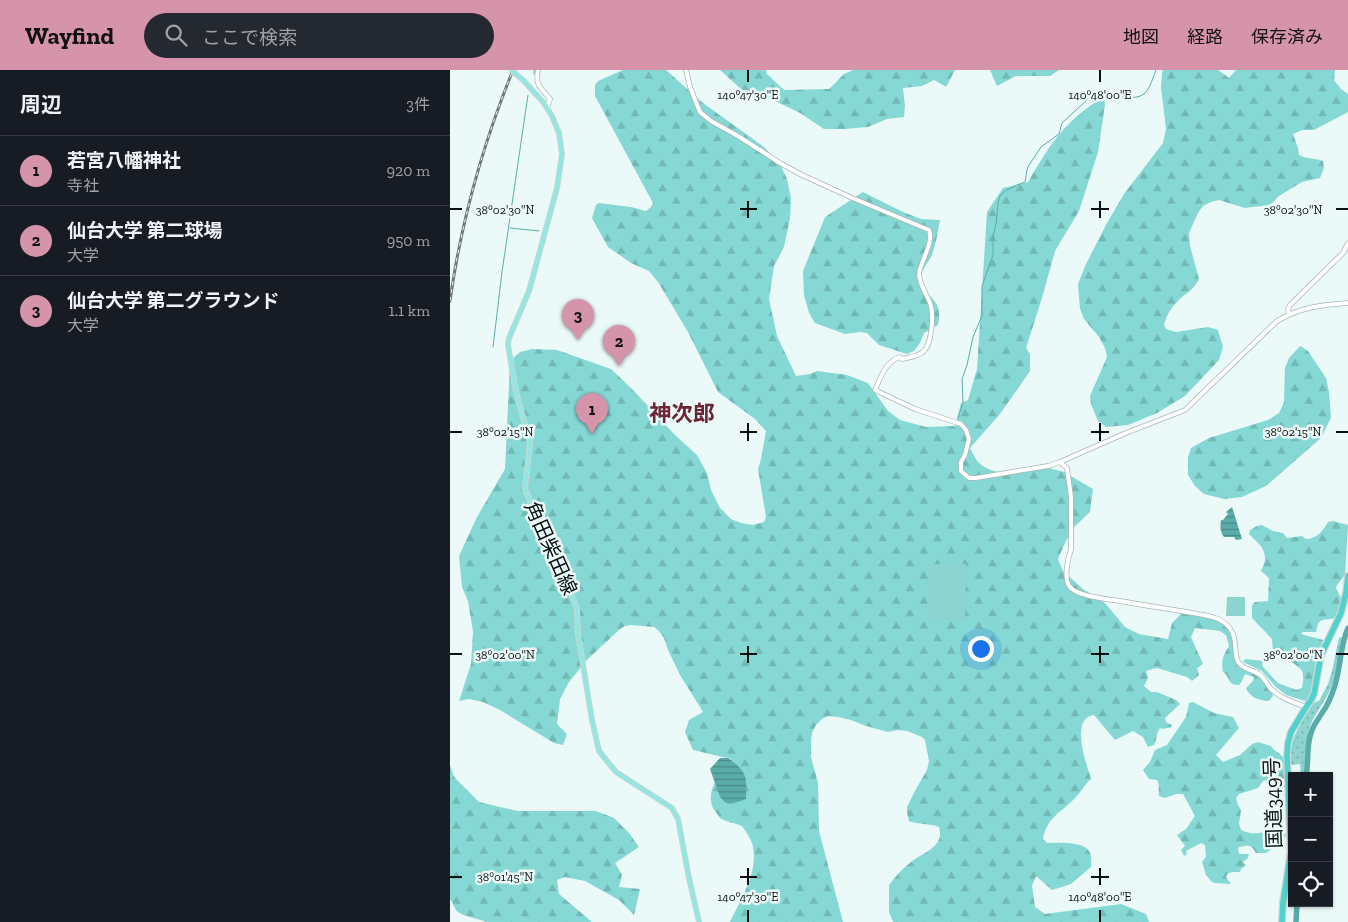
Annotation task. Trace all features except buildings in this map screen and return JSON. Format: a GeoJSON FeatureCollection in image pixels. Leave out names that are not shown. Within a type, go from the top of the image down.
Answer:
{"type":"FeatureCollection","features":[{"type":"Feature","properties":{"kind":"highway","name":"国道349号"},"geometry":{"type":"LineString","coordinates":[[1282,922],[1282,910],[1291,852],[1287,751],[1291,732],[1312,700],[1323,648],[1341,613],[1348,576]]}},
{"type":"Feature","properties":{"kind":"main road","name":"角田柴田線"},"geometry":{"type":"LineString","coordinates":[[511,70],[523,80],[548,108],[556,126],[562,154],[559,180],[529,290],[510,332],[508,345],[516,392],[530,443],[525,489],[577,609],[578,634],[599,751],[616,772],[672,808],[675,813],[678,819],[699,922]]}},
{"type":"Feature","properties":{"kind":"street"},"geometry":{"type":"LineString","coordinates":[[538,70],[537,77],[540,88],[550,99],[548,108]]}},
{"type":"Feature","properties":{"kind":"street"},"geometry":{"type":"LineString","coordinates":[[686,70],[700,112],[711,121],[802,175],[928,230],[930,240],[919,276],[932,309],[928,344],[924,351],[914,357],[893,359],[885,368],[875,390],[915,409],[961,424],[966,430],[969,439],[961,462],[961,471],[969,478],[1048,466],[1185,410],[1277,321],[1289,314],[1314,306],[1348,303]]}},
{"type":"Feature","properties":{"kind":"street"},"geometry":{"type":"LineString","coordinates":[[1289,314],[1288,309],[1290,305],[1337,259],[1348,243]]}},
{"type":"Feature","properties":{"kind":"street"},"geometry":{"type":"LineString","coordinates":[[1060,462],[1067,468],[1071,497],[1071,549],[1068,556],[1066,578],[1072,589],[1090,596],[1204,615],[1222,620],[1228,625],[1235,639],[1239,664],[1262,677],[1271,689],[1282,697],[1306,707]]}},
{"type":"Feature","properties":{"kind":"shaded area"},"geometry":{"type":"Polygon","coordinates":[[[1232,507],[1242,539],[1236,540],[1234,537],[1224,537],[1221,531],[1221,520],[1223,520],[1228,514],[1226,512],[1232,507]]]}},
{"type":"Feature","properties":{"kind":"shaded area"},"geometry":{"type":"Polygon","coordinates":[[[928,564],[966,564],[965,620],[927,620],[928,564]]]}},
{"type":"Feature","properties":{"kind":"shaded area"},"geometry":{"type":"Polygon","coordinates":[[[1227,597],[1245,597],[1245,616],[1226,616],[1227,597]]]}},
{"type":"Feature","properties":{"kind":"shaded area"},"geometry":{"type":"Polygon","coordinates":[[[1342,637],[1333,682],[1309,729],[1305,772],[1301,772],[1300,764],[1291,765],[1293,739],[1313,703],[1319,701],[1328,684],[1339,638],[1342,637]]]}},
{"type":"Feature","properties":{"kind":"shaded area"},"geometry":{"type":"Polygon","coordinates":[[[720,758],[728,758],[742,771],[746,780],[746,799],[726,803],[720,797],[710,769],[720,758]]]}},
{"type":"Feature","properties":{"kind":"green space"},"geometry":{"type":"Polygon","coordinates":[[[623,70],[666,70],[703,103],[764,147],[780,164],[787,179],[791,198],[790,218],[784,247],[774,266],[769,299],[777,336],[796,376],[817,371],[847,375],[868,383],[888,411],[900,420],[926,427],[955,426],[961,403],[968,400],[977,369],[987,212],[1003,188],[1028,182],[1060,133],[1077,116],[1104,97],[1105,105],[1098,152],[1079,211],[1055,251],[1026,348],[1030,354],[1030,371],[1000,414],[970,448],[978,462],[994,471],[1012,472],[1048,466],[1064,472],[1093,489],[1090,512],[1073,528],[1058,559],[1063,571],[1083,589],[1105,603],[1125,627],[1139,634],[1168,639],[1172,623],[1181,614],[1206,617],[1221,623],[1232,634],[1236,664],[1242,669],[1258,676],[1272,692],[1273,696],[1269,701],[1252,696],[1246,688],[1253,681],[1254,677],[1245,674],[1239,685],[1232,684],[1222,668],[1223,658],[1229,646],[1226,635],[1220,631],[1195,628],[1191,637],[1203,664],[1197,668],[1199,675],[1192,681],[1187,677],[1157,668],[1146,671],[1148,678],[1144,686],[1151,692],[1157,692],[1176,700],[1180,704],[1165,718],[1166,722],[1172,725],[1163,729],[1160,728],[1154,745],[1148,747],[1143,737],[1133,731],[1115,740],[1094,715],[1087,718],[1082,724],[1082,743],[1091,779],[1075,798],[1051,820],[1043,839],[1047,843],[1070,843],[1086,848],[1091,854],[1091,867],[1071,884],[1052,890],[1036,876],[1032,886],[1035,907],[1045,914],[1121,904],[1146,914],[1149,922],[893,922],[889,912],[889,885],[908,864],[927,852],[939,840],[939,827],[909,821],[907,813],[907,807],[927,770],[929,761],[925,740],[907,731],[888,732],[851,720],[828,716],[816,725],[812,733],[811,757],[818,783],[819,831],[843,922],[730,922],[748,886],[754,857],[749,836],[742,826],[720,818],[713,808],[711,801],[715,782],[731,759],[693,750],[685,732],[689,720],[703,712],[680,675],[664,638],[654,627],[631,625],[620,629],[587,660],[569,682],[560,699],[557,724],[567,734],[563,745],[554,743],[500,710],[483,702],[469,699],[459,701],[471,664],[473,632],[468,601],[462,587],[459,556],[477,517],[505,469],[510,363],[520,352],[532,349],[557,350],[611,369],[697,455],[707,473],[711,490],[720,508],[731,519],[753,525],[764,522],[766,517],[758,469],[766,431],[755,419],[718,392],[688,332],[658,282],[649,271],[631,263],[608,247],[592,218],[596,205],[599,203],[646,211],[653,203],[595,96],[595,85],[598,81],[623,70]]]}},
{"type":"Feature","properties":{"kind":"green space"},"geometry":{"type":"Polygon","coordinates":[[[720,70],[766,70],[767,74],[784,90],[829,89],[844,74],[853,70],[955,70],[946,87],[934,80],[922,86],[903,88],[904,117],[887,119],[868,127],[824,129],[800,113],[773,100],[741,89],[720,70]]]}},
{"type":"Feature","properties":{"kind":"green space"},"geometry":{"type":"Polygon","coordinates":[[[990,70],[1059,70],[1050,76],[1016,76],[997,86],[990,70]]]}},
{"type":"Feature","properties":{"kind":"green space"},"geometry":{"type":"Polygon","coordinates":[[[1163,70],[1218,70],[1229,78],[1236,70],[1335,70],[1334,80],[1348,94],[1348,112],[1314,130],[1302,130],[1293,134],[1299,155],[1323,161],[1324,168],[1320,178],[1302,182],[1279,196],[1270,205],[1245,208],[1219,200],[1203,206],[1189,233],[1190,246],[1199,279],[1194,287],[1172,308],[1164,325],[1166,329],[1176,332],[1208,327],[1218,330],[1223,347],[1219,360],[1185,396],[1157,413],[1128,425],[1106,427],[1098,421],[1090,396],[1107,357],[1099,337],[1084,319],[1080,309],[1078,284],[1086,264],[1124,194],[1163,143],[1166,129],[1161,87],[1163,70]]]}},
{"type":"Feature","properties":{"kind":"green space"},"geometry":{"type":"Polygon","coordinates":[[[863,192],[921,219],[940,220],[931,258],[922,273],[921,279],[923,286],[938,309],[938,325],[924,333],[914,351],[907,354],[879,345],[867,333],[845,334],[815,323],[809,313],[804,295],[803,271],[825,217],[863,192]]]}},
{"type":"Feature","properties":{"kind":"green space"},"geometry":{"type":"Polygon","coordinates":[[[1300,346],[1308,351],[1326,378],[1331,418],[1321,438],[1266,486],[1242,497],[1224,499],[1204,494],[1195,486],[1188,475],[1188,457],[1191,448],[1209,438],[1268,420],[1279,413],[1284,402],[1285,368],[1289,358],[1300,346]]]}},
{"type":"Feature","properties":{"kind":"green space"},"geometry":{"type":"Polygon","coordinates":[[[1333,521],[1348,525],[1345,575],[1336,588],[1342,600],[1340,611],[1335,618],[1320,622],[1316,632],[1303,632],[1301,634],[1323,640],[1311,694],[1305,701],[1286,695],[1262,671],[1243,662],[1245,659],[1264,661],[1263,667],[1278,683],[1296,690],[1302,688],[1302,671],[1293,663],[1273,652],[1272,639],[1252,618],[1252,605],[1255,602],[1268,601],[1269,578],[1261,571],[1265,555],[1260,545],[1249,534],[1250,530],[1262,525],[1273,531],[1283,533],[1287,538],[1302,536],[1306,539],[1319,534],[1328,522],[1333,521]]]}},
{"type":"Feature","properties":{"kind":"green space"},"geometry":{"type":"Polygon","coordinates":[[[1193,702],[1214,713],[1233,717],[1239,728],[1216,755],[1223,762],[1240,755],[1252,744],[1258,742],[1271,746],[1283,757],[1285,763],[1285,787],[1278,786],[1275,778],[1263,781],[1258,788],[1239,794],[1236,798],[1241,810],[1239,824],[1241,830],[1255,833],[1279,829],[1286,835],[1281,843],[1266,853],[1256,853],[1249,846],[1239,847],[1239,854],[1249,854],[1248,858],[1243,862],[1246,865],[1240,872],[1232,872],[1227,875],[1226,877],[1231,884],[1214,883],[1206,875],[1202,862],[1206,857],[1205,845],[1201,843],[1186,851],[1187,854],[1184,856],[1181,850],[1185,846],[1177,835],[1186,829],[1195,816],[1183,794],[1176,794],[1165,798],[1159,796],[1157,780],[1149,779],[1143,770],[1150,762],[1155,750],[1167,745],[1186,717],[1189,703],[1193,702]]]}},
{"type":"Feature","properties":{"kind":"green space"},"geometry":{"type":"Polygon","coordinates":[[[450,765],[454,777],[479,802],[518,811],[596,811],[614,818],[629,833],[639,847],[615,863],[622,875],[619,887],[640,889],[634,915],[619,900],[585,881],[565,877],[557,880],[559,894],[592,922],[486,922],[458,912],[450,899],[450,765]]]}},
{"type":"Feature","properties":{"kind":"waterway"},"geometry":{"type":"LineString","coordinates":[[958,418],[963,403],[962,379],[973,337],[982,316],[982,286],[993,255],[993,237],[1000,196],[1005,191],[1025,182],[1029,165],[1041,147],[1059,134],[1062,123],[1088,99],[1103,96],[1127,98],[1141,96],[1148,90],[1156,70]]}},
{"type":"Feature","properties":{"kind":"waterway"},"geometry":{"type":"LineString","coordinates":[[493,347],[528,95]]}},
{"type":"Feature","properties":{"kind":"waterway"},"geometry":{"type":"LineString","coordinates":[[510,228],[539,231]]}},
{"type":"Feature","properties":{"kind":"waterway"},"geometry":{"type":"LineString","coordinates":[[1306,772],[1309,738],[1313,727],[1333,692],[1343,642],[1348,628]]}},
{"type":"Feature","properties":{"kind":"waterway"},"geometry":{"type":"LineString","coordinates":[[1296,922],[1297,907]]}},
{"type":"Feature","properties":{"kind":"railway"},"geometry":{"type":"LineString","coordinates":[[450,301],[460,242],[474,184],[492,126],[513,70]]}},
{"type":"Feature","properties":{"kind":"place","name":"仙台大学 第二グラウンド"},"geometry":{"type":"Point","coordinates":[578,340]}},
{"type":"Feature","properties":{"kind":"place","name":"仙台大学 第二球場"},"geometry":{"type":"Point","coordinates":[619,366]}},
{"type":"Feature","properties":{"kind":"place","name":"若宮八幡神社"},"geometry":{"type":"Point","coordinates":[592,434]}},
{"type":"Feature","properties":{"kind":"district","name":"神次郎"},"geometry":{"type":"Point","coordinates":[682,413]}}]}
